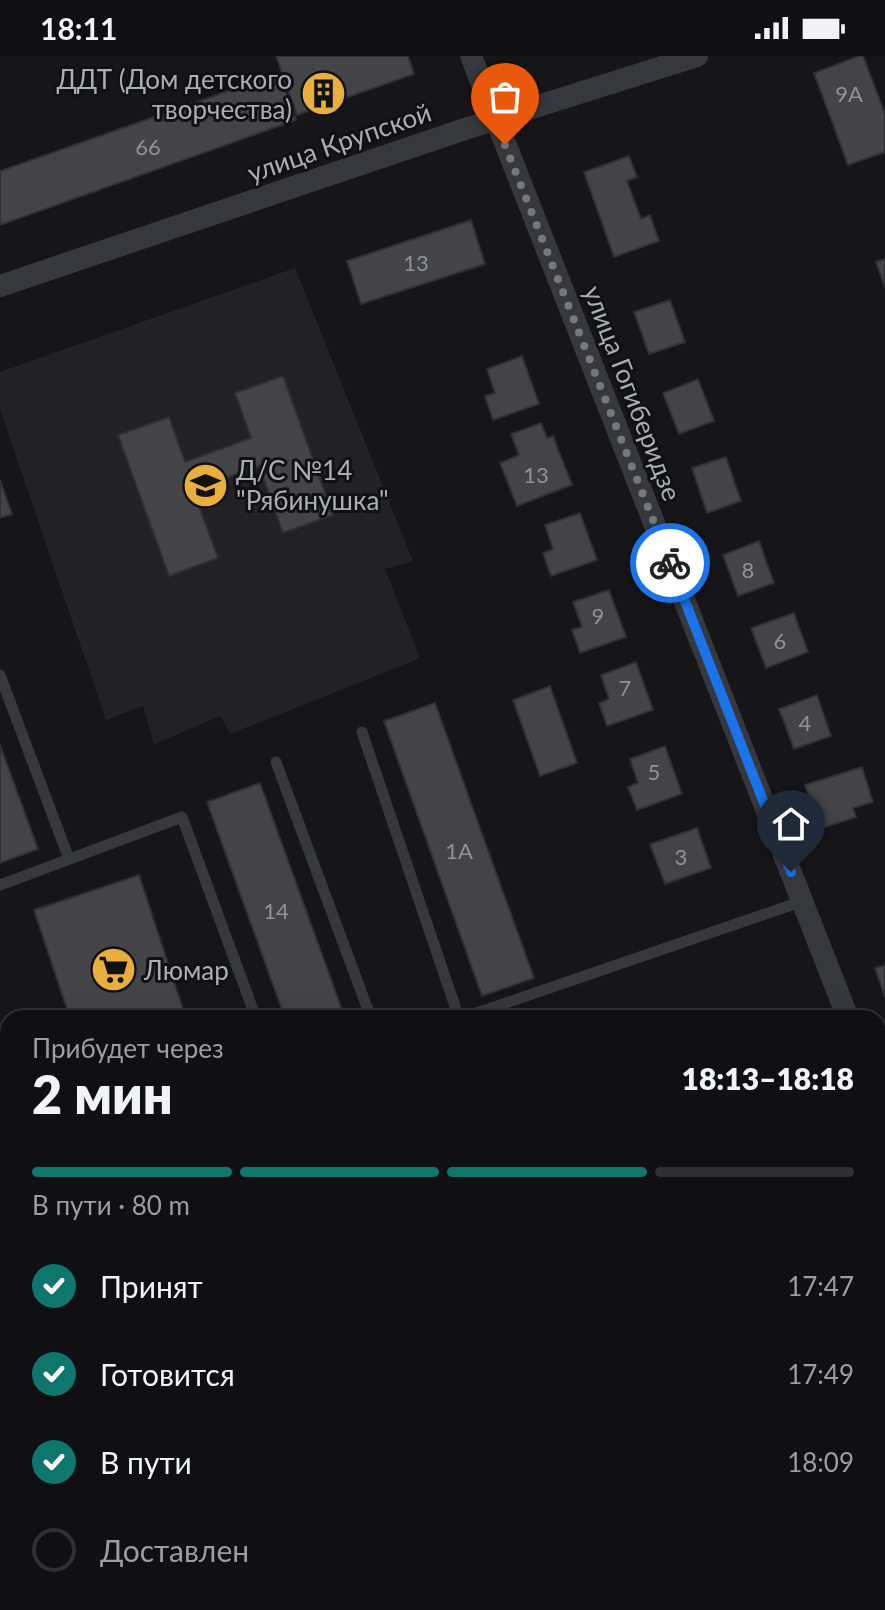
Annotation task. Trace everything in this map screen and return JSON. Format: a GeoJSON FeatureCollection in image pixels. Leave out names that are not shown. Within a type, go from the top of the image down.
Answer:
{"type":"FeatureCollection","features":[{"type":"Feature","properties":{"kind":"street","name":"улица Гогиберидзе"},"geometry":{"type":"LineString","coordinates":[[471,56],[845,1010]]}},
{"type":"Feature","properties":{"kind":"street","name":"улица Крупской"},"geometry":{"type":"LineString","coordinates":[[0,286],[495,120],[697,56]]}},
{"type":"Feature","properties":{"kind":"lane"},"geometry":{"type":"LineString","coordinates":[[0,675],[69,859]]}},
{"type":"Feature","properties":{"kind":"lane"},"geometry":{"type":"LineString","coordinates":[[362,732],[457,1010]]}},
{"type":"Feature","properties":{"kind":"lane"},"geometry":{"type":"LineString","coordinates":[[276,762],[368,1010]]}},
{"type":"Feature","properties":{"kind":"lane"},"geometry":{"type":"LineString","coordinates":[[0,885],[182,817],[253,1010]]}},
{"type":"Feature","properties":{"kind":"lane"},"geometry":{"type":"LineString","coordinates":[[483,1010],[803,901]]}},
{"type":"Feature","properties":{"kind":"shaded area","name":"Д/С №14 \"Рябинушка\""},"geometry":{"type":"Polygon","coordinates":[[[295,268],[413,561],[385,569],[420,658],[230,734],[221,716],[154,744],[143,706],[106,720],[0,409],[0,372],[295,268]]]}},
{"type":"Feature","properties":{"kind":"building","name":"ДДТ (Дом детского творчества)"},"geometry":{"type":"Polygon","coordinates":[[[276,56],[408,56],[414,74],[297,115],[276,56]]]}},
{"type":"Feature","properties":{"kind":"building"},"geometry":{"type":"Polygon","coordinates":[[[863,56],[885,114],[885,152],[848,165],[814,73],[863,56]]]}},
{"type":"Feature","properties":{"kind":"building"},"geometry":{"type":"Polygon","coordinates":[[[279,73],[296,120],[0,225],[0,171],[279,73]]]}},
{"type":"Feature","properties":{"kind":"building"},"geometry":{"type":"Polygon","coordinates":[[[629,156],[637,177],[627,181],[641,219],[650,215],[659,241],[614,257],[584,172],[629,156]]]}},
{"type":"Feature","properties":{"kind":"building"},"geometry":{"type":"Polygon","coordinates":[[[471,220],[485,264],[361,304],[347,261],[471,220]]]}},
{"type":"Feature","properties":{"kind":"building"},"geometry":{"type":"Polygon","coordinates":[[[885,259],[885,288],[876,262],[885,259]]]}},
{"type":"Feature","properties":{"kind":"building"},"geometry":{"type":"Polygon","coordinates":[[[670,300],[685,342],[649,354],[634,312],[670,300]]]}},
{"type":"Feature","properties":{"kind":"building"},"geometry":{"type":"Polygon","coordinates":[[[522,356],[539,404],[493,420],[485,396],[495,393],[487,369],[522,356]]]}},
{"type":"Feature","properties":{"kind":"building"},"geometry":{"type":"Polygon","coordinates":[[[283,376],[333,515],[283,533],[259,466],[193,490],[218,558],[169,576],[118,435],[169,417],[185,462],[251,438],[235,393],[283,376]]]}},
{"type":"Feature","properties":{"kind":"building"},"geometry":{"type":"Polygon","coordinates":[[[698,379],[714,421],[679,434],[663,393],[698,379]]]}},
{"type":"Feature","properties":{"kind":"building"},"geometry":{"type":"Polygon","coordinates":[[[541,423],[547,438],[553,436],[572,485],[517,506],[500,463],[519,455],[511,434],[541,423]]]}},
{"type":"Feature","properties":{"kind":"building"},"geometry":{"type":"Polygon","coordinates":[[[726,457],[741,501],[707,513],[692,468],[726,457]]]}},
{"type":"Feature","properties":{"kind":"building"},"geometry":{"type":"Polygon","coordinates":[[[0,480],[12,514],[0,518],[0,480]]]}},
{"type":"Feature","properties":{"kind":"building"},"geometry":{"type":"Polygon","coordinates":[[[580,513],[597,560],[551,576],[543,553],[553,549],[545,525],[580,513]]]}},
{"type":"Feature","properties":{"kind":"building"},"geometry":{"type":"Polygon","coordinates":[[[759,541],[774,583],[738,596],[723,555],[759,541]]]}},
{"type":"Feature","properties":{"kind":"building"},"geometry":{"type":"Polygon","coordinates":[[[609,590],[626,637],[580,653],[572,630],[582,627],[573,602],[609,590]]]}},
{"type":"Feature","properties":{"kind":"building"},"geometry":{"type":"Polygon","coordinates":[[[794,613],[808,652],[766,668],[751,628],[794,613]]]}},
{"type":"Feature","properties":{"kind":"building"},"geometry":{"type":"Polygon","coordinates":[[[636,662],[653,710],[607,726],[599,703],[609,699],[601,675],[636,662]]]}},
{"type":"Feature","properties":{"kind":"building"},"geometry":{"type":"Polygon","coordinates":[[[550,686],[577,763],[540,776],[513,700],[550,686]]]}},
{"type":"Feature","properties":{"kind":"building"},"geometry":{"type":"Polygon","coordinates":[[[817,695],[831,736],[794,749],[779,709],[817,695]]]}},
{"type":"Feature","properties":{"kind":"building"},"geometry":{"type":"Polygon","coordinates":[[[435,703],[534,978],[482,996],[384,721],[435,703]]]}},
{"type":"Feature","properties":{"kind":"building"},"geometry":{"type":"Polygon","coordinates":[[[0,745],[38,849],[0,863],[0,745]]]}},
{"type":"Feature","properties":{"kind":"building"},"geometry":{"type":"Polygon","coordinates":[[[665,746],[682,794],[637,810],[628,787],[638,783],[630,759],[665,746]]]}},
{"type":"Feature","properties":{"kind":"building"},"geometry":{"type":"Polygon","coordinates":[[[862,767],[873,802],[853,808],[856,817],[819,829],[805,785],[862,767]]]}},
{"type":"Feature","properties":{"kind":"building"},"geometry":{"type":"Polygon","coordinates":[[[260,783],[342,1010],[282,1010],[207,802],[260,783]]]}},
{"type":"Feature","properties":{"kind":"building"},"geometry":{"type":"Polygon","coordinates":[[[697,828],[711,868],[665,884],[650,844],[697,828]]]}},
{"type":"Feature","properties":{"kind":"building"},"geometry":{"type":"Polygon","coordinates":[[[139,875],[183,1010],[67,1010],[34,910],[139,875]]]}},
{"type":"Feature","properties":{"kind":"building"},"geometry":{"type":"Polygon","coordinates":[[[885,965],[885,997],[875,968],[885,965]]]}},
{"type":"Feature","properties":{"kind":"way so far"},"geometry":{"type":"LineString","coordinates":[[505,145],[670,563]]}},
{"type":"Feature","properties":{"kind":"place","name":"ДДТ (Дом детского творчества)"},"geometry":{"type":"Point","coordinates":[323,94]}},
{"type":"Feature","properties":{"kind":"place","name":"Д/С №14 \"Рябинушка\""},"geometry":{"type":"Point","coordinates":[205,485]}},
{"type":"Feature","properties":{"kind":"place","name":"Люмар"},"geometry":{"type":"Point","coordinates":[113,970]}},
{"type":"Feature","properties":{"kind":"route"},"geometry":{"type":"LineString","coordinates":[[670,563],[791,872]]}}]}
